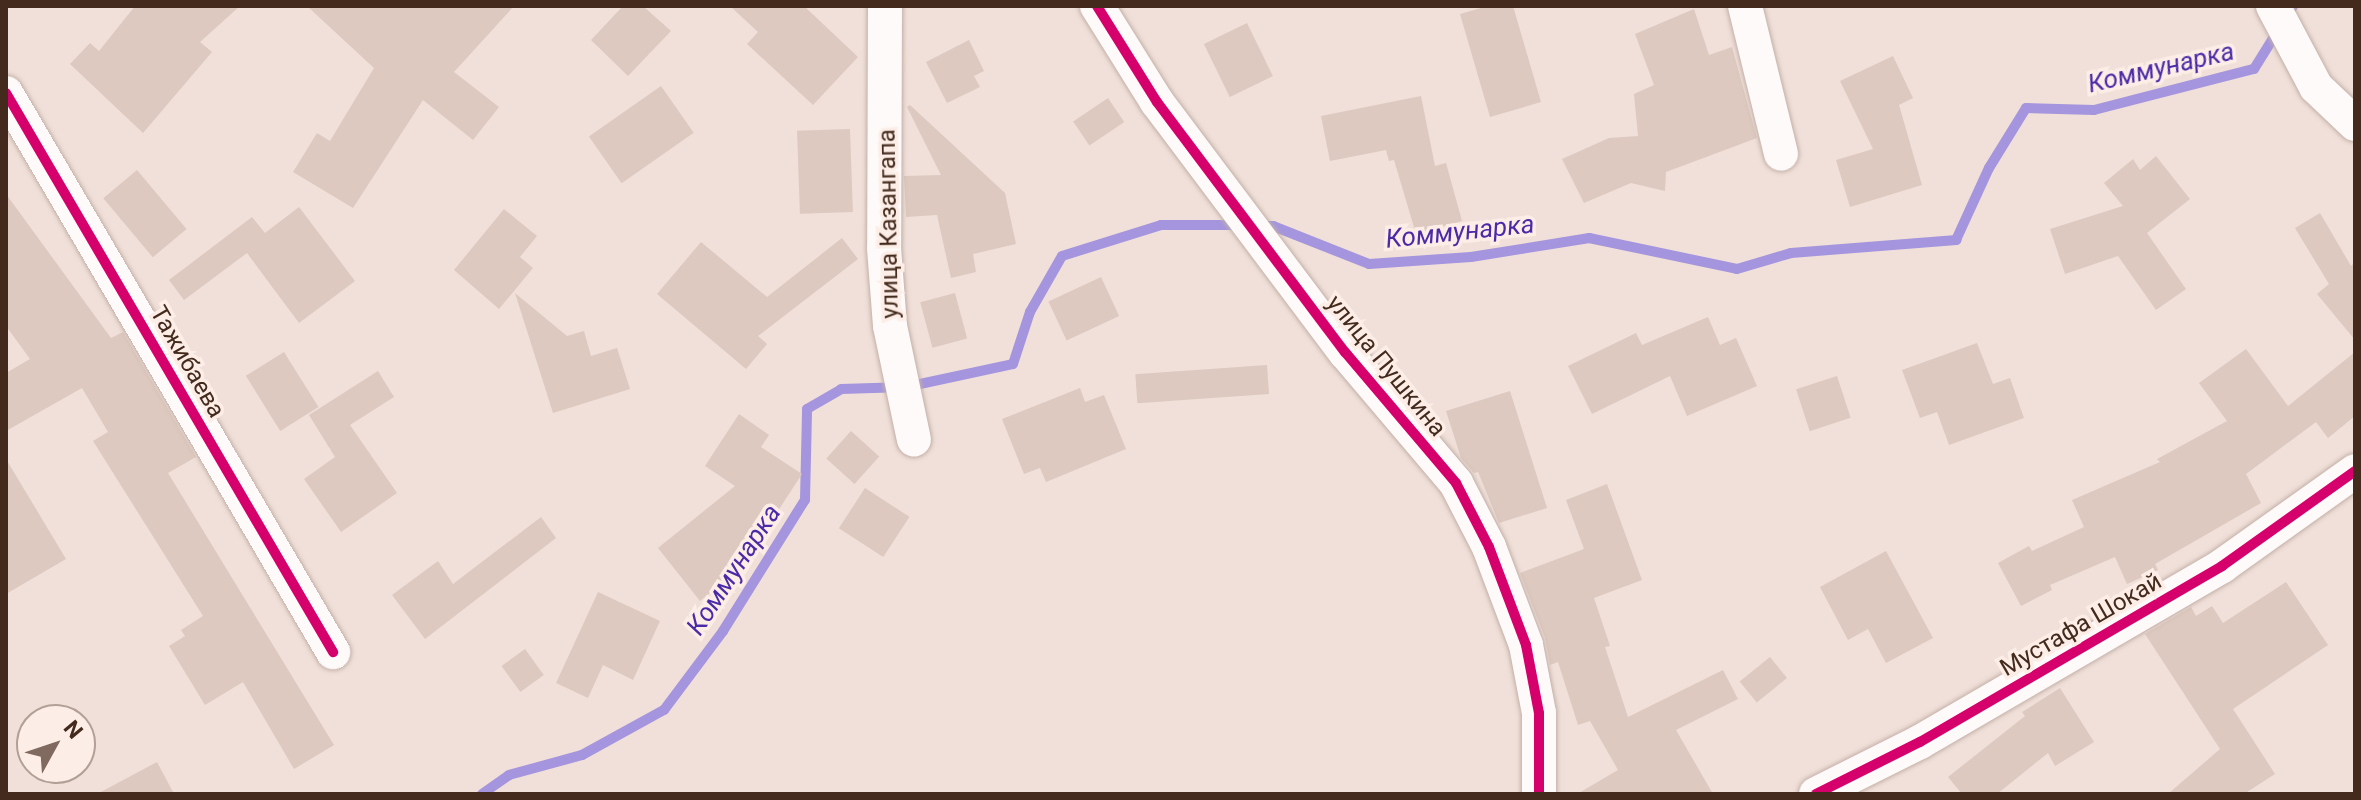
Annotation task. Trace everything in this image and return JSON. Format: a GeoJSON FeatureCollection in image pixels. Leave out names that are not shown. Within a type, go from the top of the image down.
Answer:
{"type":"FeatureCollection","features":[{"type":"Feature","properties":{"kind":"street","name":"улица Казангапа"},"geometry":{"type":"LineString","coordinates":[[885,6],[884,248],[890,326],[914,440]]}},
{"type":"Feature","properties":{"kind":"street","name":"улица Пушкина"},"geometry":{"type":"LineString","coordinates":[[1097,6],[1157,102],[1345,352],[1456,483],[1489,547],[1526,645],[1539,713],[1539,794]]}},
{"type":"Feature","properties":{"kind":"street"},"geometry":{"type":"LineString","coordinates":[[1745,6],[1781,154]]}},
{"type":"Feature","properties":{"kind":"street"},"geometry":{"type":"LineString","coordinates":[[2273,6],[2316,87],[2355,124]]}},
{"type":"Feature","properties":{"kind":"street","name":"Тажибаева"},"geometry":{"type":"LineString","coordinates":[[6,93],[333,652]]}},
{"type":"Feature","properties":{"kind":"street","name":"Мустафа Шокай"},"geometry":{"type":"LineString","coordinates":[[1816,794],[1920,742],[2222,566],[2355,471]]}},
{"type":"Feature","properties":{"kind":"building"},"geometry":{"type":"Polygon","coordinates":[[[135,6],[240,6],[200,42],[212,52],[143,133],[70,64],[90,43],[99,51],[135,6]]]}},
{"type":"Feature","properties":{"kind":"building"},"geometry":{"type":"Polygon","coordinates":[[[307,6],[514,6],[454,72],[499,107],[473,140],[423,100],[353,208],[293,172],[317,133],[330,141],[374,68],[307,6]]]}},
{"type":"Feature","properties":{"kind":"building"},"geometry":{"type":"Polygon","coordinates":[[[623,6],[643,6],[671,31],[628,76],[591,40],[623,6]]]}},
{"type":"Feature","properties":{"kind":"building"},"geometry":{"type":"Polygon","coordinates":[[[730,6],[804,6],[858,57],[813,105],[747,44],[758,32],[730,6]]]}},
{"type":"Feature","properties":{"kind":"building"},"geometry":{"type":"Polygon","coordinates":[[[1488,6],[1513,6],[1541,102],[1490,117],[1460,14],[1488,6]]]}},
{"type":"Feature","properties":{"kind":"building"},"geometry":{"type":"Polygon","coordinates":[[[1694,9],[1709,55],[1732,47],[1757,138],[1666,172],[1665,191],[1631,183],[1584,203],[1562,159],[1609,138],[1638,136],[1634,94],[1654,85],[1635,34],[1694,9]]]}},
{"type":"Feature","properties":{"kind":"building"},"geometry":{"type":"Polygon","coordinates":[[[1247,23],[1273,76],[1230,97],[1204,44],[1247,23]]]}},
{"type":"Feature","properties":{"kind":"building"},"geometry":{"type":"Polygon","coordinates":[[[969,40],[984,71],[974,76],[980,87],[947,103],[926,62],[969,40]]]}},
{"type":"Feature","properties":{"kind":"building"},"geometry":{"type":"Polygon","coordinates":[[[1893,56],[1913,98],[1899,105],[1922,185],[1850,207],[1836,160],[1873,149],[1840,81],[1893,56]]]}},
{"type":"Feature","properties":{"kind":"building"},"geometry":{"type":"Polygon","coordinates":[[[661,86],[694,133],[622,183],[589,136],[661,86]]]}},
{"type":"Feature","properties":{"kind":"building"},"geometry":{"type":"Polygon","coordinates":[[[1421,96],[1435,166],[1446,163],[1462,221],[1416,234],[1394,160],[1389,161],[1386,150],[1330,161],[1321,116],[1421,96]]]}},
{"type":"Feature","properties":{"kind":"building"},"geometry":{"type":"Polygon","coordinates":[[[1108,98],[1124,122],[1089,146],[1073,121],[1108,98]]]}},
{"type":"Feature","properties":{"kind":"building"},"geometry":{"type":"Polygon","coordinates":[[[910,105],[1005,193],[1016,244],[973,254],[976,272],[951,278],[937,215],[906,217],[904,176],[941,175],[907,107],[910,105]]]}},
{"type":"Feature","properties":{"kind":"building"},"geometry":{"type":"Polygon","coordinates":[[[850,129],[853,212],[800,214],[797,131],[850,129]]]}},
{"type":"Feature","properties":{"kind":"building"},"geometry":{"type":"Polygon","coordinates":[[[2156,156],[2190,199],[2147,233],[2186,289],[2156,310],[2118,256],[2065,274],[2050,229],[2123,206],[2104,183],[2133,159],[2140,170],[2156,156]]]}},
{"type":"Feature","properties":{"kind":"building"},"geometry":{"type":"Polygon","coordinates":[[[137,170],[186,229],[153,257],[103,198],[137,170]]]}},
{"type":"Feature","properties":{"kind":"building"},"geometry":{"type":"Polygon","coordinates":[[[6,194],[111,338],[123,332],[196,457],[168,473],[334,745],[294,769],[243,682],[205,705],[169,646],[185,636],[181,630],[203,616],[93,441],[108,432],[82,388],[6,431],[6,373],[30,359],[6,326],[6,194]]]}},
{"type":"Feature","properties":{"kind":"building"},"geometry":{"type":"Polygon","coordinates":[[[299,207],[355,281],[299,323],[247,253],[184,300],[169,280],[252,217],[265,233],[299,207]]]}},
{"type":"Feature","properties":{"kind":"building"},"geometry":{"type":"Polygon","coordinates":[[[504,209],[537,236],[520,257],[533,268],[499,309],[454,270],[504,209]]]}},
{"type":"Feature","properties":{"kind":"building"},"geometry":{"type":"Polygon","coordinates":[[[2320,213],[2351,266],[2355,262],[2355,340],[2317,294],[2329,284],[2295,228],[2320,213]]]}},
{"type":"Feature","properties":{"kind":"building"},"geometry":{"type":"Polygon","coordinates":[[[842,238],[858,259],[758,336],[767,344],[746,369],[657,294],[701,242],[767,297],[842,238]]]}},
{"type":"Feature","properties":{"kind":"building"},"geometry":{"type":"Polygon","coordinates":[[[1101,277],[1119,316],[1067,340],[1048,302],[1101,277]]]}},
{"type":"Feature","properties":{"kind":"building"},"geometry":{"type":"Polygon","coordinates":[[[515,293],[567,336],[584,331],[591,356],[617,348],[630,389],[553,413],[515,293]]]}},
{"type":"Feature","properties":{"kind":"building"},"geometry":{"type":"Polygon","coordinates":[[[955,293],[967,338],[932,348],[920,302],[955,293]]]}},
{"type":"Feature","properties":{"kind":"building"},"geometry":{"type":"Polygon","coordinates":[[[1708,317],[1720,345],[1736,338],[1757,386],[1687,416],[1670,376],[1592,414],[1568,366],[1636,333],[1642,345],[1708,317]]]}},
{"type":"Feature","properties":{"kind":"building"},"geometry":{"type":"Polygon","coordinates":[[[1977,343],[1993,384],[2010,378],[2024,418],[1949,445],[1937,412],[1920,418],[1902,370],[1977,343]]]}},
{"type":"Feature","properties":{"kind":"building"},"geometry":{"type":"Polygon","coordinates":[[[2246,349],[2288,406],[2355,352],[2355,416],[2328,438],[2316,422],[2246,474],[2261,503],[2155,564],[2158,570],[2127,584],[2115,557],[2050,585],[2052,590],[2021,606],[1998,563],[2029,546],[2032,551],[2084,527],[2072,500],[2160,462],[2157,459],[2227,421],[2199,383],[2246,349]]]}},
{"type":"Feature","properties":{"kind":"building"},"geometry":{"type":"Polygon","coordinates":[[[284,352],[318,407],[280,431],[246,376],[284,352]]]}},
{"type":"Feature","properties":{"kind":"building"},"geometry":{"type":"Polygon","coordinates":[[[1267,365],[1269,394],[1137,403],[1135,374],[1267,365]]]}},
{"type":"Feature","properties":{"kind":"building"},"geometry":{"type":"Polygon","coordinates":[[[378,371],[394,397],[350,425],[397,493],[341,532],[304,479],[335,457],[309,415],[378,371]]]}},
{"type":"Feature","properties":{"kind":"building"},"geometry":{"type":"Polygon","coordinates":[[[1837,376],[1851,418],[1810,431],[1796,389],[1837,376]]]}},
{"type":"Feature","properties":{"kind":"building"},"geometry":{"type":"Polygon","coordinates":[[[1080,388],[1085,402],[1104,395],[1126,449],[1046,482],[1040,468],[1024,474],[1002,419],[1080,388]]]}},
{"type":"Feature","properties":{"kind":"building"},"geometry":{"type":"Polygon","coordinates":[[[1510,391],[1547,508],[1499,523],[1478,472],[1474,473],[1461,458],[1446,411],[1510,391]]]}},
{"type":"Feature","properties":{"kind":"building"},"geometry":{"type":"Polygon","coordinates":[[[739,414],[769,435],[761,447],[802,474],[755,546],[760,552],[700,601],[658,548],[735,486],[705,466],[739,414]]]}},
{"type":"Feature","properties":{"kind":"building"},"geometry":{"type":"Polygon","coordinates":[[[851,431],[879,456],[854,484],[826,458],[851,431]]]}},
{"type":"Feature","properties":{"kind":"building"},"geometry":{"type":"Polygon","coordinates":[[[6,459],[66,559],[6,594],[6,459]]]}},
{"type":"Feature","properties":{"kind":"building"},"geometry":{"type":"Polygon","coordinates":[[[1607,484],[1642,580],[1594,598],[1610,646],[1605,647],[1628,717],[1723,670],[1738,699],[1676,730],[1713,794],[1577,794],[1618,770],[1590,721],[1578,725],[1558,662],[1550,665],[1545,638],[1520,573],[1584,549],[1566,500],[1607,484]]]}},
{"type":"Feature","properties":{"kind":"building"},"geometry":{"type":"Polygon","coordinates":[[[865,488],[909,517],[883,557],[839,528],[865,488]]]}},
{"type":"Feature","properties":{"kind":"building"},"geometry":{"type":"Polygon","coordinates":[[[541,517],[556,538],[425,639],[392,595],[438,561],[453,584],[541,517]]]}},
{"type":"Feature","properties":{"kind":"building"},"geometry":{"type":"Polygon","coordinates":[[[1886,551],[1933,638],[1886,663],[1868,629],[1848,640],[1820,587],[1886,551]]]}},
{"type":"Feature","properties":{"kind":"building"},"geometry":{"type":"Polygon","coordinates":[[[2286,582],[2328,645],[2233,709],[2275,774],[2244,794],[2168,794],[2220,749],[2145,634],[2191,607],[2196,616],[2212,606],[2223,623],[2286,582]]]}},
{"type":"Feature","properties":{"kind":"building"},"geometry":{"type":"Polygon","coordinates":[[[598,592],[660,621],[633,680],[603,665],[588,698],[556,683],[598,592]]]}},
{"type":"Feature","properties":{"kind":"building"},"geometry":{"type":"Polygon","coordinates":[[[525,649],[544,675],[520,692],[502,666],[525,649]]]}},
{"type":"Feature","properties":{"kind":"building"},"geometry":{"type":"Polygon","coordinates":[[[1770,657],[1787,678],[1757,703],[1740,682],[1770,657]]]}},
{"type":"Feature","properties":{"kind":"building"},"geometry":{"type":"Polygon","coordinates":[[[2060,688],[2094,742],[2055,766],[2048,753],[1997,794],[1962,794],[1948,777],[2025,716],[2022,712],[2060,688]]]}},
{"type":"Feature","properties":{"kind":"building"},"geometry":{"type":"Polygon","coordinates":[[[157,762],[174,794],[97,794],[157,762]]]}},
{"type":"Feature","properties":{"kind":"waterway","name":"Коммунарка"},"geometry":{"type":"LineString","coordinates":[[1260,226],[1273,226],[1369,264],[1471,257],[1589,238],[1737,269],[1791,253],[1956,240],[1989,168],[2026,108],[2094,110],[2254,69],[2293,6]]}},
{"type":"Feature","properties":{"kind":"waterway","name":"Коммунарка"},"geometry":{"type":"LineString","coordinates":[[482,794],[509,775],[582,755],[664,710],[723,631],[805,500],[807,409],[841,389],[906,387],[1013,364],[1030,312],[1062,256],[1161,225],[1240,225]]}},
{"type":"Feature","properties":{"kind":"cycle path"},"geometry":{"type":"LineString","coordinates":[[1097,6],[1157,102],[1345,352],[1456,483],[1489,547],[1526,645],[1539,713],[1539,794]]}},
{"type":"Feature","properties":{"kind":"cycle path"},"geometry":{"type":"LineString","coordinates":[[6,93],[333,652]]}},
{"type":"Feature","properties":{"kind":"cycle path"},"geometry":{"type":"LineString","coordinates":[[1816,794],[1920,742],[2222,566],[2355,471]]}}]}
